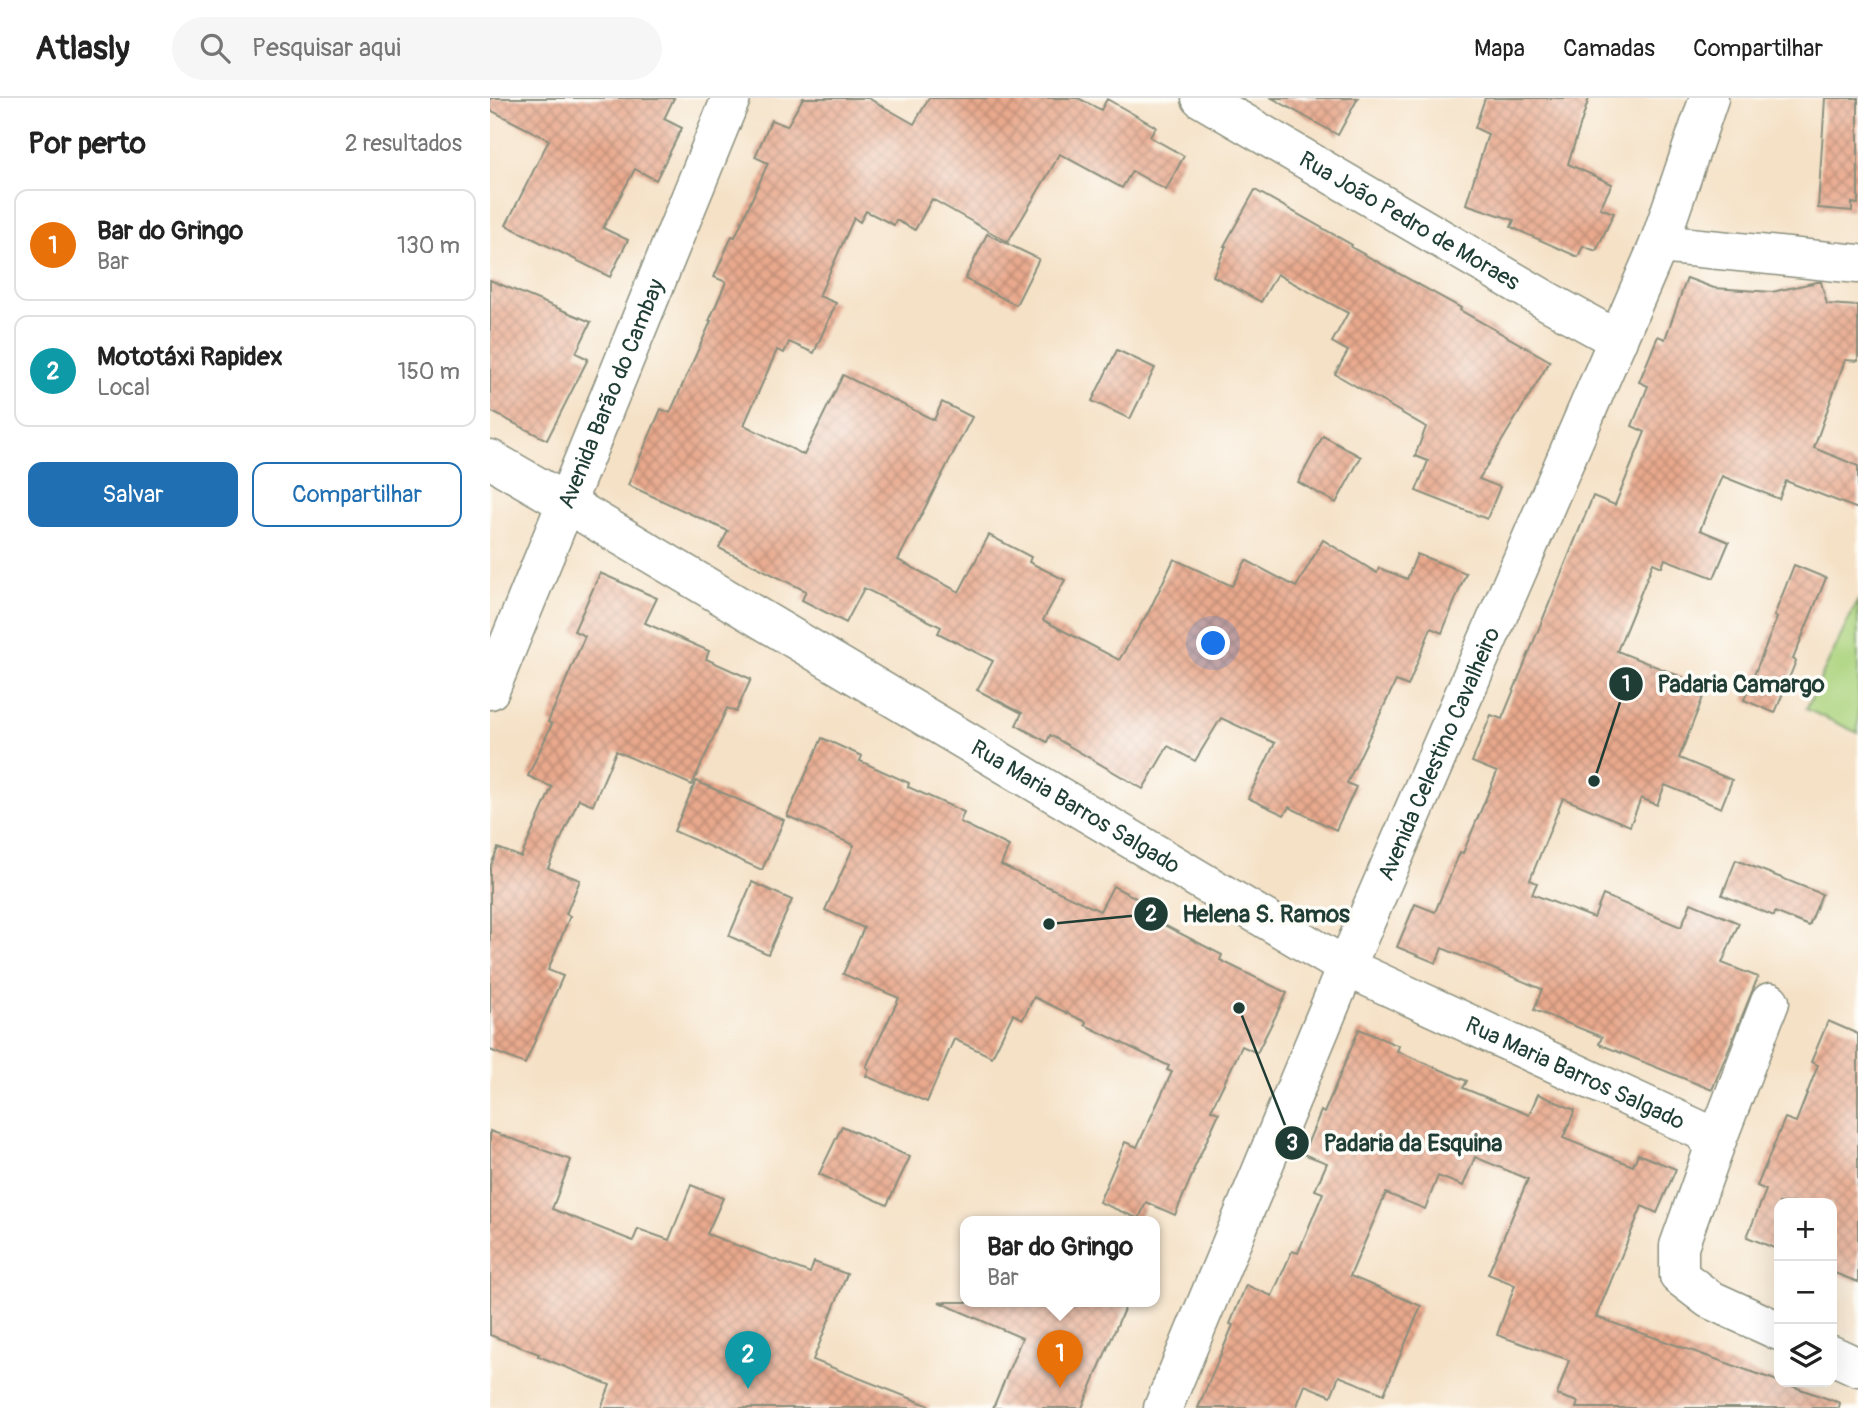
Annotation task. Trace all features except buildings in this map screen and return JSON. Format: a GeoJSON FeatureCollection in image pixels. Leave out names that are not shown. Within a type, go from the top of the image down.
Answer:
{"type":"FeatureCollection","features":[{"type":"Feature","properties":{"kind":"street","name":"Avenida Barão do Cambay"},"geometry":{"type":"LineString","coordinates":[[490,690],[731,98]]}},
{"type":"Feature","properties":{"kind":"street","name":"Avenida Celestino Cavalheiro"},"geometry":{"type":"LineString","coordinates":[[1163,1408],[1346,967],[1659,244],[1709,98]]}},
{"type":"Feature","properties":{"kind":"street","name":"Rua João Pedro de Moraes"},"geometry":{"type":"LineString","coordinates":[[1203,99],[1618,340]]}},
{"type":"Feature","properties":{"kind":"street"},"geometry":{"type":"LineString","coordinates":[[1659,244],[1858,264]]}},
{"type":"Feature","properties":{"kind":"street","name":"Rua Maria Barros Salgado"},"geometry":{"type":"LineString","coordinates":[[490,459],[1346,967],[1702,1131],[1714,1148]]}},
{"type":"Feature","properties":{"kind":"street"},"geometry":{"type":"LineString","coordinates":[[1770,1002],[1679,1246],[1679,1276],[1709,1299],[1774,1329]]}},
{"type":"Feature","properties":{"kind":"street"},"geometry":{"type":"LineString","coordinates":[[1837,1357],[1858,1367]]}},
{"type":"Feature","properties":{"kind":"green space"},"geometry":{"type":"Polygon","coordinates":[[[1858,600],[1858,733],[1806,709],[1858,600]]]}},
{"type":"Feature","properties":{"kind":"place","name":"Padaria Camargo"},"geometry":{"type":"Point","coordinates":[1594,781]}},
{"type":"Feature","properties":{"kind":"place","name":"Helena S. Ramos"},"geometry":{"type":"Point","coordinates":[1049,924]}},
{"type":"Feature","properties":{"kind":"place","name":"Padaria da Esquina"},"geometry":{"type":"Point","coordinates":[1239,1008]}},
{"type":"Feature","properties":{"kind":"place","name":"Bar do Gringo"},"geometry":{"type":"Point","coordinates":[1060,1388]}},
{"type":"Feature","properties":{"kind":"place","name":"Mototáxi Rapidex"},"geometry":{"type":"Point","coordinates":[748,1389]}}]}
